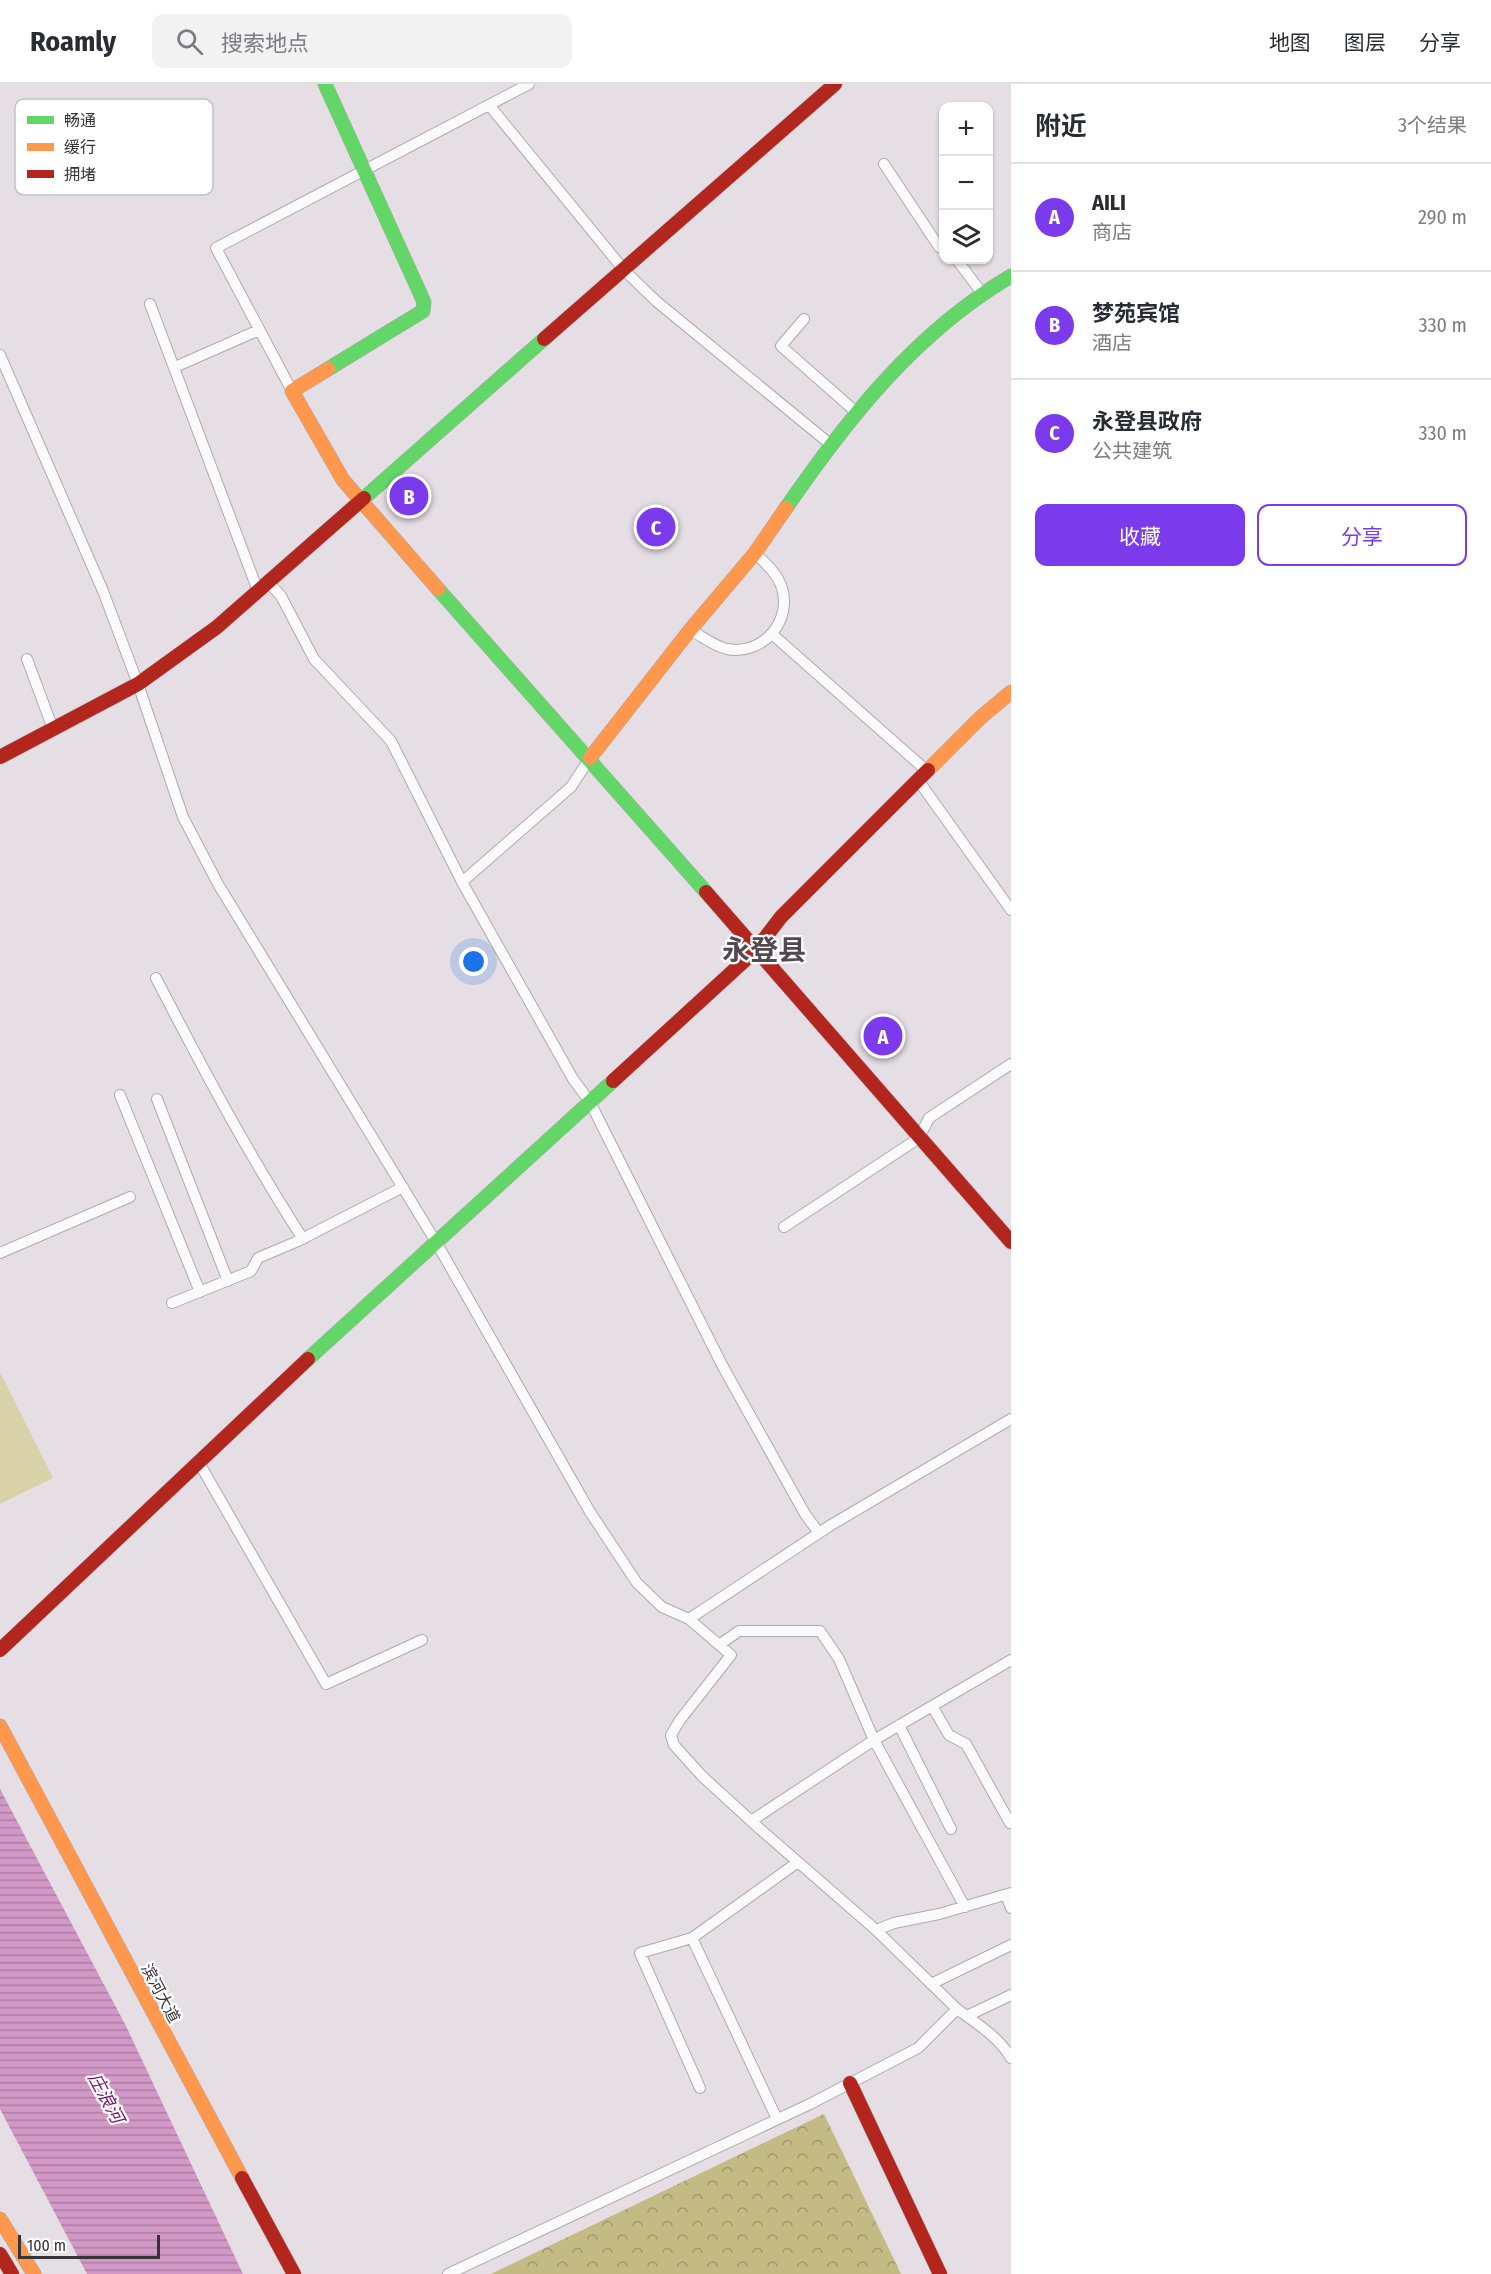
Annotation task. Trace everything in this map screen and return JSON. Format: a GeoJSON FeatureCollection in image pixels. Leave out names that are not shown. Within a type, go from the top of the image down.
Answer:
{"type":"FeatureCollection","features":[{"type":"Feature","properties":{"kind":"main road"},"geometry":{"type":"LineString","coordinates":[[325,84],[424,302],[423,311],[292,391],[342,480],[590,758],[919,1138],[1009,1234]]}},
{"type":"Feature","properties":{"kind":"main road"},"geometry":{"type":"LineString","coordinates":[[0,757],[138,684],[217,627],[835,84]]}},
{"type":"Feature","properties":{"kind":"main road"},"geometry":{"type":"LineString","coordinates":[[590,758],[690,630],[755,553],[830,444],[856,412],[933,331],[982,293],[1011,276]]}},
{"type":"Feature","properties":{"kind":"main road"},"geometry":{"type":"LineString","coordinates":[[0,1650],[198,1461],[755,951],[781,916],[980,718],[1011,692]]}},
{"type":"Feature","properties":{"kind":"main road","name":"滨河大道"},"geometry":{"type":"LineString","coordinates":[[0,1726],[294,2274]]}},
{"type":"Feature","properties":{"kind":"main road"},"geometry":{"type":"LineString","coordinates":[[850,2083],[940,2274]]}},
{"type":"Feature","properties":{"kind":"main road"},"geometry":{"type":"LineString","coordinates":[[0,2219],[34,2274]]}},
{"type":"Feature","properties":{"kind":"main road"},"geometry":{"type":"LineString","coordinates":[[0,2254],[12,2274]]}},
{"type":"Feature","properties":{"kind":"street"},"geometry":{"type":"LineString","coordinates":[[292,391],[216,248],[529,84]]}},
{"type":"Feature","properties":{"kind":"street"},"geometry":{"type":"LineString","coordinates":[[489,105],[624,270],[656,302],[830,444]]}},
{"type":"Feature","properties":{"kind":"street"},"geometry":{"type":"LineString","coordinates":[[884,164],[939,247]]}},
{"type":"Feature","properties":{"kind":"street"},"geometry":{"type":"LineString","coordinates":[[960,264],[982,293]]}},
{"type":"Feature","properties":{"kind":"street"},"geometry":{"type":"LineString","coordinates":[[150,304],[264,587],[280,596],[314,659],[391,741],[462,882],[573,1079],[590,1102],[722,1365],[805,1514],[819,1533]]}},
{"type":"Feature","properties":{"kind":"street"},"geometry":{"type":"LineString","coordinates":[[804,319],[781,346],[856,412]]}},
{"type":"Feature","properties":{"kind":"street"},"geometry":{"type":"LineString","coordinates":[[175,367],[259,330]]}},
{"type":"Feature","properties":{"kind":"street"},"geometry":{"type":"LineString","coordinates":[[0,355],[103,591],[138,684],[183,817],[218,884],[436,1242],[590,1512],[637,1583],[662,1607],[689,1619],[731,1655],[680,1720],[671,1735],[674,1745],[702,1776],[876,1930],[957,2009],[981,2026],[1008,2052],[1011,2058]]}},
{"type":"Feature","properties":{"kind":"street"},"geometry":{"type":"LineString","coordinates":[[690,630],[720,646],[736,650],[759,644],[772,634],[783,615],[783,593],[774,573],[755,553]]}},
{"type":"Feature","properties":{"kind":"street"},"geometry":{"type":"LineString","coordinates":[[772,634],[923,775],[1011,910]]}},
{"type":"Feature","properties":{"kind":"street"},"geometry":{"type":"LineString","coordinates":[[27,659],[53,729]]}},
{"type":"Feature","properties":{"kind":"street"},"geometry":{"type":"LineString","coordinates":[[462,882],[571,787],[590,758]]}},
{"type":"Feature","properties":{"kind":"street"},"geometry":{"type":"LineString","coordinates":[[156,978],[222,1107],[303,1239]]}},
{"type":"Feature","properties":{"kind":"street"},"geometry":{"type":"LineString","coordinates":[[784,1227],[919,1138],[929,1118],[1011,1064]]}},
{"type":"Feature","properties":{"kind":"street"},"geometry":{"type":"LineString","coordinates":[[120,1095],[200,1292]]}},
{"type":"Feature","properties":{"kind":"street"},"geometry":{"type":"LineString","coordinates":[[157,1099],[228,1281]]}},
{"type":"Feature","properties":{"kind":"street"},"geometry":{"type":"LineString","coordinates":[[172,1303],[251,1271],[258,1258],[303,1239],[403,1187]]}},
{"type":"Feature","properties":{"kind":"street"},"geometry":{"type":"LineString","coordinates":[[0,1253],[27,1244],[130,1197]]}},
{"type":"Feature","properties":{"kind":"street"},"geometry":{"type":"LineString","coordinates":[[689,1619],[819,1533],[1011,1419]]}},
{"type":"Feature","properties":{"kind":"street"},"geometry":{"type":"LineString","coordinates":[[198,1461],[326,1684],[422,1640]]}},
{"type":"Feature","properties":{"kind":"street"},"geometry":{"type":"LineString","coordinates":[[719,1645],[739,1631],[820,1631],[839,1659],[874,1740],[965,1907]]}},
{"type":"Feature","properties":{"kind":"street"},"geometry":{"type":"LineString","coordinates":[[751,1821],[874,1740],[1011,1660]]}},
{"type":"Feature","properties":{"kind":"street"},"geometry":{"type":"LineString","coordinates":[[932,1706],[949,1735],[966,1744],[1010,1823]]}},
{"type":"Feature","properties":{"kind":"street"},"geometry":{"type":"LineString","coordinates":[[899,1725],[951,1829]]}},
{"type":"Feature","properties":{"kind":"street"},"geometry":{"type":"LineString","coordinates":[[700,2088],[640,1953],[692,1938],[798,1862]]}},
{"type":"Feature","properties":{"kind":"street"},"geometry":{"type":"LineString","coordinates":[[876,1930],[894,1923],[965,1907],[1009,1894],[1011,1908]]}},
{"type":"Feature","properties":{"kind":"street"},"geometry":{"type":"LineString","coordinates":[[692,1938],[777,2119]]}},
{"type":"Feature","properties":{"kind":"street"},"geometry":{"type":"LineString","coordinates":[[931,1984],[1011,1945]]}},
{"type":"Feature","properties":{"kind":"street"},"geometry":{"type":"LineString","coordinates":[[967,2016],[1011,1995]]}},
{"type":"Feature","properties":{"kind":"street"},"geometry":{"type":"LineString","coordinates":[[448,2274],[777,2119],[918,2048],[957,2009]]}},
{"type":"Feature","properties":{"kind":"green space"},"geometry":{"type":"Polygon","coordinates":[[[824,2114],[901,2274],[491,2274],[824,2114]]]}},
{"type":"Feature","properties":{"kind":"shaded area"},"geometry":{"type":"Polygon","coordinates":[[[0,1372],[53,1478],[0,1504],[0,1372]]]}},
{"type":"Feature","properties":{"kind":"water","name":"庄浪河"},"geometry":{"type":"Polygon","coordinates":[[[0,1789],[126,2026],[243,2274],[87,2274],[0,2109],[0,1789]]]}},
{"type":"Feature","properties":{"kind":"traffic: fast"},"geometry":{"type":"LineString","coordinates":[[325,84],[424,302],[423,311],[328,369]]}},
{"type":"Feature","properties":{"kind":"traffic: fast"},"geometry":{"type":"LineString","coordinates":[[786,508],[859,410],[914,350],[944,323],[1011,276]]}},
{"type":"Feature","properties":{"kind":"traffic: fast"},"geometry":{"type":"LineString","coordinates":[[364,498],[544,339]]}},
{"type":"Feature","properties":{"kind":"traffic: fast"},"geometry":{"type":"LineString","coordinates":[[438,589],[706,892]]}},
{"type":"Feature","properties":{"kind":"traffic: fast"},"geometry":{"type":"LineString","coordinates":[[308,1359],[613,1081]]}},
{"type":"Feature","properties":{"kind":"traffic: slow"},"geometry":{"type":"LineString","coordinates":[[328,369],[292,391],[343,480],[438,589]]}},
{"type":"Feature","properties":{"kind":"traffic: slow"},"geometry":{"type":"LineString","coordinates":[[590,758],[690,630],[755,553],[786,508]]}},
{"type":"Feature","properties":{"kind":"traffic: slow"},"geometry":{"type":"LineString","coordinates":[[928,770],[980,718],[1011,692]]}},
{"type":"Feature","properties":{"kind":"traffic: slow"},"geometry":{"type":"LineString","coordinates":[[0,1726],[242,2178]]}},
{"type":"Feature","properties":{"kind":"traffic: slow"},"geometry":{"type":"LineString","coordinates":[[0,2219],[34,2274]]}},
{"type":"Feature","properties":{"kind":"traffic: jam"},"geometry":{"type":"LineString","coordinates":[[544,339],[835,84]]}},
{"type":"Feature","properties":{"kind":"traffic: jam"},"geometry":{"type":"LineString","coordinates":[[0,757],[138,684],[217,627],[364,498]]}},
{"type":"Feature","properties":{"kind":"traffic: jam"},"geometry":{"type":"LineString","coordinates":[[613,1081],[755,951],[781,917],[928,770]]}},
{"type":"Feature","properties":{"kind":"traffic: jam"},"geometry":{"type":"LineString","coordinates":[[706,892],[1011,1242]]}},
{"type":"Feature","properties":{"kind":"traffic: jam"},"geometry":{"type":"LineString","coordinates":[[0,1650],[308,1359]]}},
{"type":"Feature","properties":{"kind":"traffic: jam"},"geometry":{"type":"LineString","coordinates":[[850,2083],[940,2274]]}},
{"type":"Feature","properties":{"kind":"traffic: jam"},"geometry":{"type":"LineString","coordinates":[[242,2178],[294,2274]]}},
{"type":"Feature","properties":{"kind":"traffic: jam"},"geometry":{"type":"LineString","coordinates":[[0,2254],[12,2274]]}},
{"type":"Feature","properties":{"kind":"place","name":"梦苑宾馆"},"geometry":{"type":"Point","coordinates":[409,496]}},
{"type":"Feature","properties":{"kind":"place","name":"永登县政府"},"geometry":{"type":"Point","coordinates":[656,527]}},
{"type":"Feature","properties":{"kind":"place","name":"AILI"},"geometry":{"type":"Point","coordinates":[883,1036]}},
{"type":"Feature","properties":{"kind":"district","name":"永登县"},"geometry":{"type":"Point","coordinates":[764,950]}}]}
